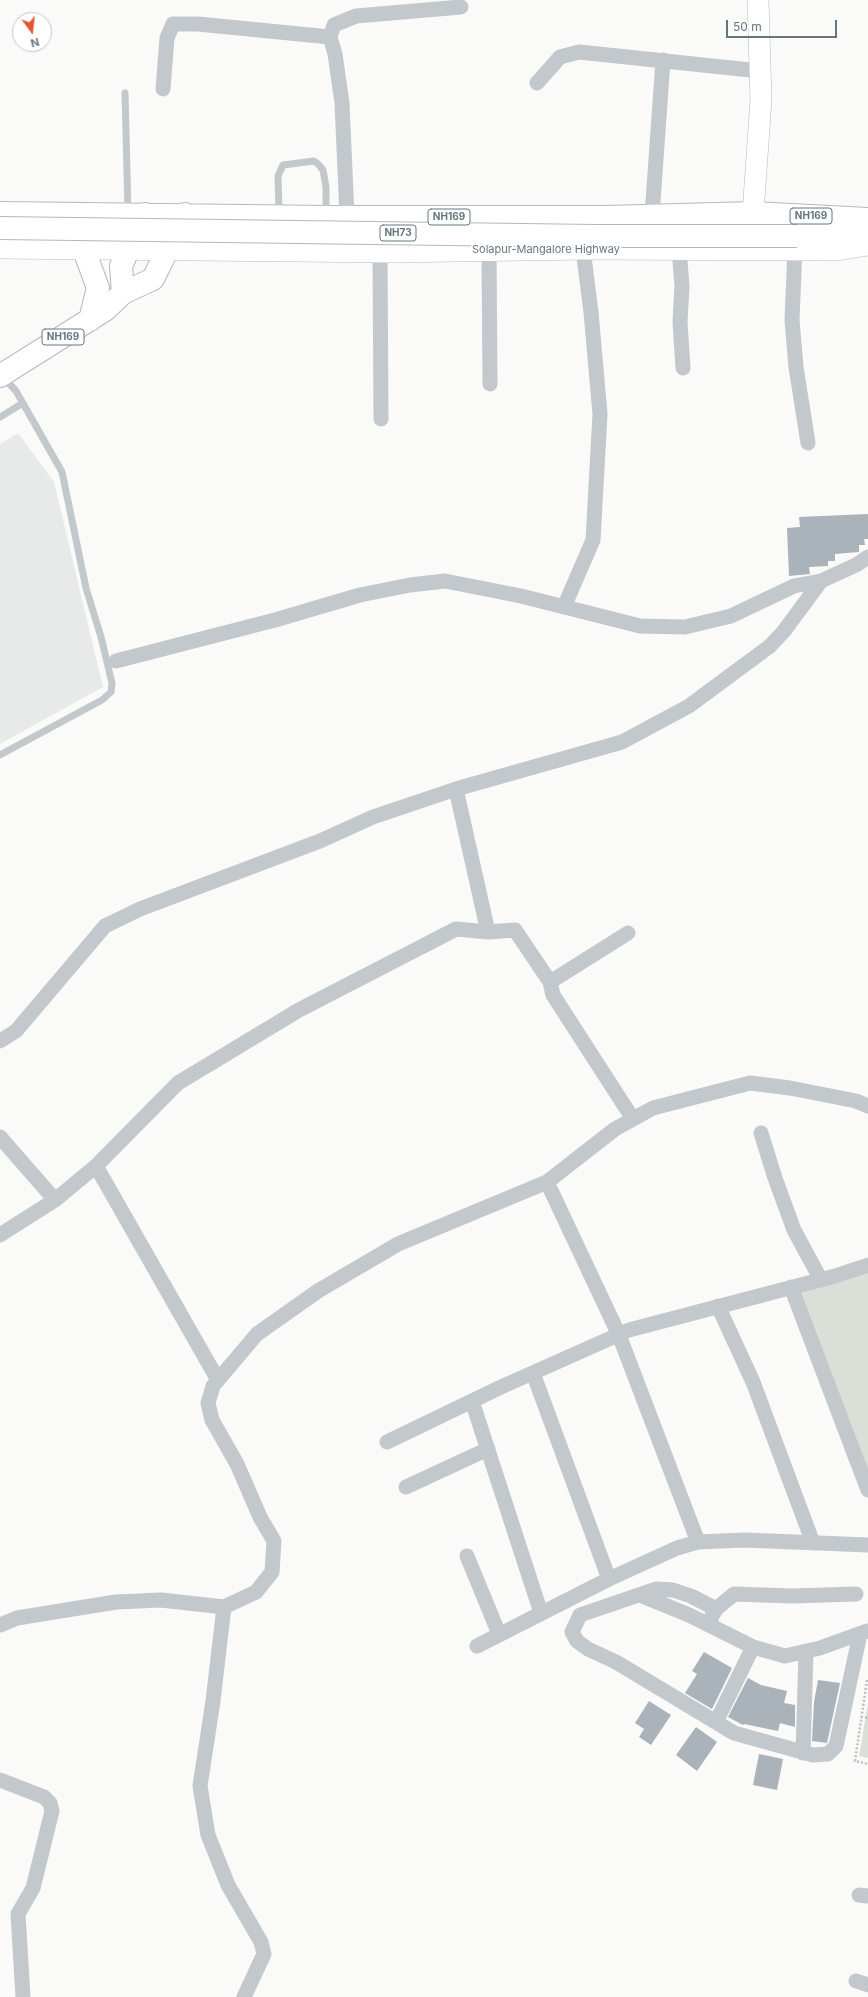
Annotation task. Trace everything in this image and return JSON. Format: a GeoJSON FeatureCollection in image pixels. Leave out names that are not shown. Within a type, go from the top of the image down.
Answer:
{"type":"FeatureCollection","features":[{"type":"Feature","properties":{"kind":"highway"},"geometry":{"type":"LineString","coordinates":[[0,213],[136,214],[128,251],[121,266],[123,293]]}},
{"type":"Feature","properties":{"kind":"highway","name":"NH169"},"geometry":{"type":"LineString","coordinates":[[136,214],[606,217],[753,214],[868,219]]}},
{"type":"Feature","properties":{"kind":"highway","name":"NH169"},"geometry":{"type":"LineString","coordinates":[[1,376],[105,310],[123,293],[153,279],[185,214]]}},
{"type":"Feature","properties":{"kind":"highway","name":"NH73"},"geometry":{"type":"LineString","coordinates":[[0,228],[596,236],[796,243]]}},
{"type":"Feature","properties":{"kind":"highway","name":"NH169"},"geometry":{"type":"LineString","coordinates":[[796,243],[868,240]]}},
{"type":"Feature","properties":{"kind":"highway"},"geometry":{"type":"LineString","coordinates":[[84,250],[98,288],[90,320]]}},
{"type":"Feature","properties":{"kind":"street"},"geometry":{"type":"LineString","coordinates":[[753,214],[761,100],[758,0]]}},
{"type":"Feature","properties":{"kind":"street"},"geometry":{"type":"LineString","coordinates":[[336,216],[342,103],[336,54],[330,37],[334,25],[356,16],[461,7]]}},
{"type":"Feature","properties":{"kind":"street"},"geometry":{"type":"LineString","coordinates":[[163,89],[166,38],[174,24],[198,24],[330,37]]}},
{"type":"Feature","properties":{"kind":"street"},"geometry":{"type":"LineString","coordinates":[[537,83],[560,57],[580,52],[760,71]]}},
{"type":"Feature","properties":{"kind":"street"},"geometry":{"type":"LineString","coordinates":[[652,216],[664,60]]}},
{"type":"Feature","properties":{"kind":"street"},"geometry":{"type":"LineString","coordinates":[[796,243],[792,320],[796,366],[808,443]]}},
{"type":"Feature","properties":{"kind":"street","name":"Solapur-Mangalore Highway"},"geometry":{"type":"LineString","coordinates":[[128,251],[297,250],[380,252],[679,249],[796,243],[837,250],[868,244]]}},
{"type":"Feature","properties":{"kind":"street"},"geometry":{"type":"LineString","coordinates":[[0,248],[128,251]]}},
{"type":"Feature","properties":{"kind":"street"},"geometry":{"type":"LineString","coordinates":[[564,608],[592,540],[600,414],[591,312],[582,249]]}},
{"type":"Feature","properties":{"kind":"street"},"geometry":{"type":"LineString","coordinates":[[679,249],[682,286],[680,322],[683,368]]}},
{"type":"Feature","properties":{"kind":"street"},"geometry":{"type":"LineString","coordinates":[[490,250],[490,384]]}},
{"type":"Feature","properties":{"kind":"street"},"geometry":{"type":"LineString","coordinates":[[380,252],[381,419]]}},
{"type":"Feature","properties":{"kind":"street"},"geometry":{"type":"LineString","coordinates":[[116,661],[276,620],[360,595],[410,585],[445,581],[521,596],[640,626],[685,627],[731,616],[794,586],[821,581],[868,557]]}},
{"type":"Feature","properties":{"kind":"street"},"geometry":{"type":"LineString","coordinates":[[0,1041],[16,1030],[105,926],[140,909],[320,841],[373,817],[456,789],[622,742],[689,706],[770,646],[784,631],[821,581]]}},
{"type":"Feature","properties":{"kind":"street"},"geometry":{"type":"LineString","coordinates":[[456,789],[488,932]]}},
{"type":"Feature","properties":{"kind":"street"},"geometry":{"type":"LineString","coordinates":[[0,1235],[54,1200],[96,1166],[178,1083],[299,1010],[456,929],[488,932],[515,930],[550,982],[553,995],[633,1119]]}},
{"type":"Feature","properties":{"kind":"street"},"geometry":{"type":"LineString","coordinates":[[550,982],[628,934]]}},
{"type":"Feature","properties":{"kind":"street"},"geometry":{"type":"LineString","coordinates":[[0,1625],[17,1618],[116,1602],[161,1600],[224,1607],[256,1592],[272,1572],[274,1541],[260,1517],[236,1464],[212,1420],[208,1403],[213,1386],[257,1334],[318,1291],[398,1244],[548,1182],[615,1129],[653,1108],[750,1083],[790,1088],[856,1100],[868,1106]]}},
{"type":"Feature","properties":{"kind":"street"},"geometry":{"type":"LineString","coordinates":[[761,1133],[775,1178],[794,1230],[821,1280]]}},
{"type":"Feature","properties":{"kind":"street"},"geometry":{"type":"LineString","coordinates":[[0,1137],[54,1200]]}},
{"type":"Feature","properties":{"kind":"street"},"geometry":{"type":"LineString","coordinates":[[96,1166],[218,1380]]}},
{"type":"Feature","properties":{"kind":"street"},"geometry":{"type":"LineString","coordinates":[[548,1182],[618,1335],[698,1542]]}},
{"type":"Feature","properties":{"kind":"street"},"geometry":{"type":"LineString","coordinates":[[387,1442],[472,1401],[629,1330],[821,1280],[868,1265]]}},
{"type":"Feature","properties":{"kind":"street"},"geometry":{"type":"LineString","coordinates":[[791,1288],[868,1490]]}},
{"type":"Feature","properties":{"kind":"street"},"geometry":{"type":"LineString","coordinates":[[718,1306],[753,1382],[813,1543]]}},
{"type":"Feature","properties":{"kind":"street"},"geometry":{"type":"LineString","coordinates":[[533,1373],[609,1578]]}},
{"type":"Feature","properties":{"kind":"street"},"geometry":{"type":"LineString","coordinates":[[472,1401],[541,1613]]}},
{"type":"Feature","properties":{"kind":"street"},"geometry":{"type":"LineString","coordinates":[[406,1487],[488,1449]]}},
{"type":"Feature","properties":{"kind":"street"},"geometry":{"type":"LineString","coordinates":[[477,1646],[609,1578],[677,1548],[698,1542],[745,1540],[868,1545]]}},
{"type":"Feature","properties":{"kind":"street"},"geometry":{"type":"LineString","coordinates":[[467,1556],[499,1634]]}},
{"type":"Feature","properties":{"kind":"street"},"geometry":{"type":"LineString","coordinates":[[716,1609],[691,1596],[673,1590],[656,1590],[580,1615],[572,1632],[577,1641],[616,1662],[734,1733],[813,1756],[828,1754],[836,1746],[864,1632]]}},
{"type":"Feature","properties":{"kind":"street"},"geometry":{"type":"LineString","coordinates":[[708,1624],[716,1609],[734,1594],[792,1596],[856,1594]]}},
{"type":"Feature","properties":{"kind":"street"},"geometry":{"type":"LineString","coordinates":[[640,1595],[689,1615],[753,1647],[785,1656],[806,1652],[864,1632]]}},
{"type":"Feature","properties":{"kind":"street"},"geometry":{"type":"LineString","coordinates":[[224,1607],[213,1701],[200,1786],[208,1835],[228,1885],[260,1942],[264,1954],[244,1997]]}},
{"type":"Feature","properties":{"kind":"street"},"geometry":{"type":"LineString","coordinates":[[716,1722],[753,1647]]}},
{"type":"Feature","properties":{"kind":"street"},"geometry":{"type":"LineString","coordinates":[[803,1752],[806,1652]]}},
{"type":"Feature","properties":{"kind":"street"},"geometry":{"type":"LineString","coordinates":[[0,1780],[44,1797],[50,1803],[52,1811],[33,1888],[18,1914],[23,1997]]}},
{"type":"Feature","properties":{"kind":"lane"},"geometry":{"type":"LineString","coordinates":[[125,93],[136,214]]}},
{"type":"Feature","properties":{"kind":"lane"},"geometry":{"type":"LineString","coordinates":[[280,216],[278,176],[283,165],[314,162],[323,170],[326,187],[336,216]]}},
{"type":"Feature","properties":{"kind":"lane"},"geometry":{"type":"LineString","coordinates":[[0,755],[102,700],[110,692],[112,683],[101,637],[86,588],[62,472],[16,391],[1,376]]}},
{"type":"Feature","properties":{"kind":"lane"},"geometry":{"type":"LineString","coordinates":[[0,417],[23,403]]}},
{"type":"Feature","properties":{"kind":"path"},"geometry":{"type":"LineString","coordinates":[[868,1672],[855,1761],[868,1764]]}},
{"type":"Feature","properties":{"kind":"path"},"geometry":{"type":"LineString","coordinates":[[861,1717],[868,1718]]}},
{"type":"Feature","properties":{"kind":"shaded area"},"geometry":{"type":"Polygon","coordinates":[[[18,433],[54,482],[103,687],[0,744],[0,444],[18,433]]]}},
{"type":"Feature","properties":{"kind":"shaded area"},"geometry":{"type":"Polygon","coordinates":[[[868,1271],[868,1488],[797,1293],[868,1271]]]}},
{"type":"Feature","properties":{"kind":"shaded area"},"geometry":{"type":"Polygon","coordinates":[[[868,1703],[868,1758],[859,1756],[868,1703]]]}},
{"type":"Feature","properties":{"kind":"building"},"geometry":{"type":"Polygon","coordinates":[[[868,514],[868,539],[864,539],[865,545],[859,545],[859,552],[835,554],[835,561],[828,561],[828,566],[809,567],[810,574],[789,576],[787,528],[800,527],[799,517],[868,514]]]}},
{"type":"Feature","properties":{"kind":"building"},"geometry":{"type":"Polygon","coordinates":[[[704,1652],[732,1668],[712,1709],[685,1693],[697,1674],[692,1671],[704,1652]]]}},
{"type":"Feature","properties":{"kind":"building"},"geometry":{"type":"Polygon","coordinates":[[[748,1678],[761,1685],[787,1691],[784,1703],[795,1705],[795,1727],[780,1723],[778,1731],[743,1725],[728,1717],[748,1678]]]}},
{"type":"Feature","properties":{"kind":"building"},"geometry":{"type":"Polygon","coordinates":[[[818,1680],[840,1683],[827,1743],[812,1741],[814,1702],[818,1680]]]}},
{"type":"Feature","properties":{"kind":"building"},"geometry":{"type":"Polygon","coordinates":[[[649,1701],[671,1715],[651,1745],[639,1737],[644,1729],[635,1723],[649,1701]]]}},
{"type":"Feature","properties":{"kind":"building"},"geometry":{"type":"Polygon","coordinates":[[[696,1727],[717,1742],[697,1771],[676,1755],[696,1727]]]}},
{"type":"Feature","properties":{"kind":"building"},"geometry":{"type":"Polygon","coordinates":[[[759,1754],[783,1759],[777,1790],[753,1785],[759,1754]]]}}]}
